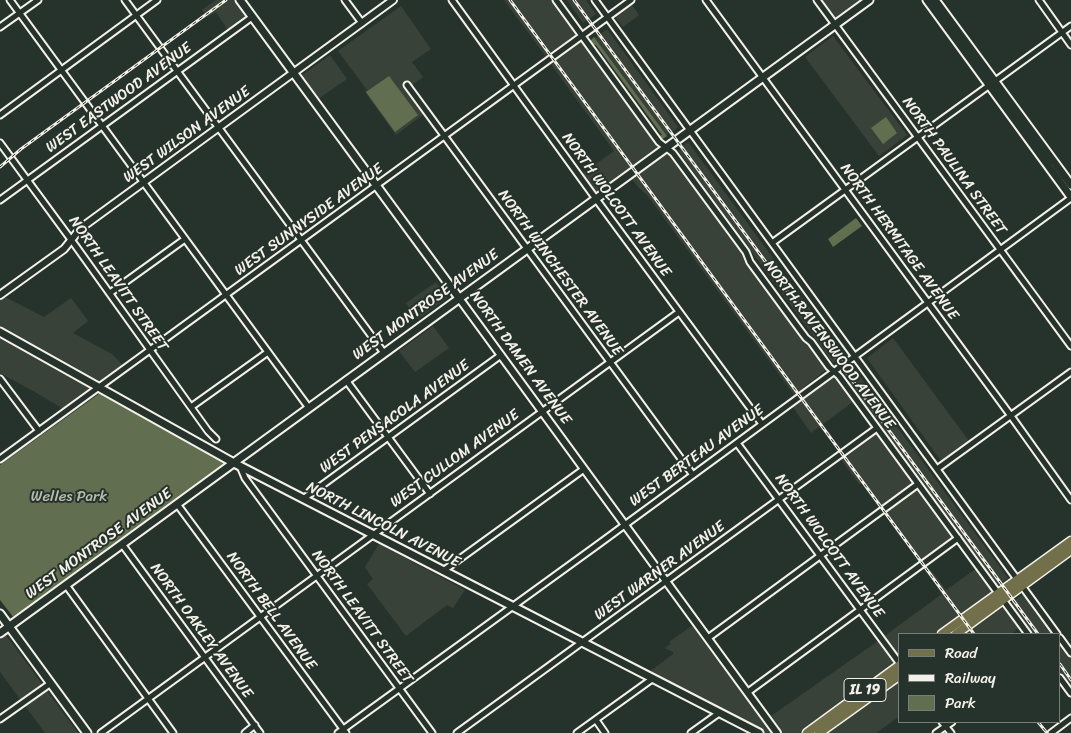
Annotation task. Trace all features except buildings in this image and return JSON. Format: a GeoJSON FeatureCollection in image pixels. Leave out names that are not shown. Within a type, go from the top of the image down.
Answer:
{"type":"FeatureCollection","features":[{"type":"Feature","properties":{"kind":"main road","name":"NORTH DAMEN AVENUE"},"geometry":{"type":"LineString","coordinates":[[240,0],[459,298]]}},
{"type":"Feature","properties":{"kind":"main road","name":"WEST MONTROSE AVENUE"},"geometry":{"type":"LineString","coordinates":[[0,633],[177,504],[237,464],[346,380],[869,0]]}},
{"type":"Feature","properties":{"kind":"main road"},"geometry":{"type":"LineString","coordinates":[[926,0],[1071,184]]}},
{"type":"Feature","properties":{"kind":"main road"},"geometry":{"type":"LineString","coordinates":[[935,0],[1071,198]]}},
{"type":"Feature","properties":{"kind":"main road","name":"NORTH LINCOLN AVENUE"},"geometry":{"type":"LineString","coordinates":[[0,332],[98,388],[303,499],[759,733]]}},
{"type":"Feature","properties":{"kind":"main road"},"geometry":{"type":"LineString","coordinates":[[957,633],[1071,541]]}},
{"type":"Feature","properties":{"kind":"main road"},"geometry":{"type":"LineString","coordinates":[[1020,583],[1071,550]]}},
{"type":"Feature","properties":{"kind":"main road"},"geometry":{"type":"LineString","coordinates":[[944,633],[1001,597]]}},
{"type":"Feature","properties":{"kind":"main road"},"geometry":{"type":"LineString","coordinates":[[0,614],[88,733]]}},
{"type":"Feature","properties":{"kind":"main road","name":"IL 19"},"geometry":{"type":"LineString","coordinates":[[807,733],[898,666]]}},
{"type":"Feature","properties":{"kind":"main road","name":"IL 19"},"geometry":{"type":"LineString","coordinates":[[820,733],[898,676]]}},
{"type":"Feature","properties":{"kind":"street"},"geometry":{"type":"LineString","coordinates":[[10,0],[309,408]]}},
{"type":"Feature","properties":{"kind":"street"},"geometry":{"type":"LineString","coordinates":[[0,28],[38,0]]}},
{"type":"Feature","properties":{"kind":"street"},"geometry":{"type":"LineString","coordinates":[[125,0],[384,353]]}},
{"type":"Feature","properties":{"kind":"street"},"geometry":{"type":"LineString","coordinates":[[0,115],[157,0]]}},
{"type":"Feature","properties":{"kind":"street"},"geometry":{"type":"LineString","coordinates":[[345,0],[362,23]]}},
{"type":"Feature","properties":{"kind":"street","name":"WEST WILSON AVENUE"},"geometry":{"type":"LineString","coordinates":[[0,295],[64,249],[85,224],[393,0]]}},
{"type":"Feature","properties":{"kind":"street","name":"NORTH WOLCOTT AVENUE"},"geometry":{"type":"LineString","coordinates":[[452,0],[762,424]]}},
{"type":"Feature","properties":{"kind":"street","name":"NORTH RAVENSWOOD AVENUE"},"geometry":{"type":"LineString","coordinates":[[556,0],[659,142],[673,154],[746,252],[750,262],[806,338],[839,376],[1027,633]]}},
{"type":"Feature","properties":{"kind":"street","name":"NORTH RAVENSWOOD AVENUE"},"geometry":{"type":"LineString","coordinates":[[595,0],[1056,633]]}},
{"type":"Feature","properties":{"kind":"street","name":"WEST SUNNYSIDE AVENUE"},"geometry":{"type":"LineString","coordinates":[[0,459],[632,0]]}},
{"type":"Feature","properties":{"kind":"street","name":"NORTH HERMITAGE AVENUE"},"geometry":{"type":"LineString","coordinates":[[706,0],[1071,500]]}},
{"type":"Feature","properties":{"kind":"street","name":"NORTH PAULINA STREET"},"geometry":{"type":"LineString","coordinates":[[817,0],[1071,346]]}},
{"type":"Feature","properties":{"kind":"street"},"geometry":{"type":"LineString","coordinates":[[1038,0],[1071,45]]}},
{"type":"Feature","properties":{"kind":"street","name":"WEST EASTWOOD AVENUE"},"geometry":{"type":"LineString","coordinates":[[0,200],[252,17]]}},
{"type":"Feature","properties":{"kind":"street"},"geometry":{"type":"LineString","coordinates":[[772,243],[1071,26]]}},
{"type":"Feature","properties":{"kind":"street","name":"NORTH WINCHESTER AVENUE"},"geometry":{"type":"LineString","coordinates":[[407,85],[694,475]]}},
{"type":"Feature","properties":{"kind":"street","name":"NORTH LEAVITT STREET"},"geometry":{"type":"LineString","coordinates":[[0,143],[208,431],[216,439]]}},
{"type":"Feature","properties":{"kind":"street","name":"WEST BERTEAU AVENUE"},"geometry":{"type":"LineString","coordinates":[[338,733],[344,731],[399,688],[694,475],[1071,198]]}},
{"type":"Feature","properties":{"kind":"street"},"geometry":{"type":"LineString","coordinates":[[110,293],[185,239]]}},
{"type":"Feature","properties":{"kind":"street","name":"NORTH DAMEN AVENUE"},"geometry":{"type":"LineString","coordinates":[[459,298],[777,733]]}},
{"type":"Feature","properties":{"kind":"street","name":"WEST CULLOM AVENUE"},"geometry":{"type":"LineString","coordinates":[[101,733],[679,312]]}},
{"type":"Feature","properties":{"kind":"street"},"geometry":{"type":"LineString","coordinates":[[191,407],[268,352]]}},
{"type":"Feature","properties":{"kind":"street","name":"WEST PENSACOLA AVENUE"},"geometry":{"type":"LineString","coordinates":[[303,499],[501,355]]}},
{"type":"Feature","properties":{"kind":"street"},"geometry":{"type":"LineString","coordinates":[[937,469],[1071,372]]}},
{"type":"Feature","properties":{"kind":"street"},"geometry":{"type":"LineString","coordinates":[[0,379],[38,431]]}},
{"type":"Feature","properties":{"kind":"street"},"geometry":{"type":"LineString","coordinates":[[346,380],[430,494]]}},
{"type":"Feature","properties":{"kind":"street","name":"WEST WARNER AVENUE"},"geometry":{"type":"LineString","coordinates":[[457,733],[877,428]]}},
{"type":"Feature","properties":{"kind":"street","name":"NORTH WOLCOTT AVENUE"},"geometry":{"type":"LineString","coordinates":[[737,443],[898,662]]}},
{"type":"Feature","properties":{"kind":"street","name":"NORTH LEAVITT STREET"},"geometry":{"type":"LineString","coordinates":[[237,464],[245,478],[316,576],[432,733]]}},
{"type":"Feature","properties":{"kind":"street"},"geometry":{"type":"LineString","coordinates":[[443,571],[584,469]]}},
{"type":"Feature","properties":{"kind":"street"},"geometry":{"type":"LineString","coordinates":[[708,638],[918,484]]}},
{"type":"Feature","properties":{"kind":"street","name":"NORTH BELL AVENUE"},"geometry":{"type":"LineString","coordinates":[[177,504],[344,731]]}},
{"type":"Feature","properties":{"kind":"street"},"geometry":{"type":"LineString","coordinates":[[748,692],[958,538]]}},
{"type":"Feature","properties":{"kind":"street","name":"NORTH OAKLEY AVENUE"},"geometry":{"type":"LineString","coordinates":[[122,544],[260,733]]}},
{"type":"Feature","properties":{"kind":"street"},"geometry":{"type":"LineString","coordinates":[[66,585],[173,733]]}},
{"type":"Feature","properties":{"kind":"street"},"geometry":{"type":"LineString","coordinates":[[1061,639],[1071,653]]}},
{"type":"Feature","properties":{"kind":"street"},"geometry":{"type":"LineString","coordinates":[[577,733],[652,679]]}},
{"type":"Feature","properties":{"kind":"street"},"geometry":{"type":"LineString","coordinates":[[1061,679],[1071,693]]}},
{"type":"Feature","properties":{"kind":"street"},"geometry":{"type":"LineString","coordinates":[[0,719],[51,683]]}},
{"type":"Feature","properties":{"kind":"street"},"geometry":{"type":"LineString","coordinates":[[692,733],[719,713]]}},
{"type":"Feature","properties":{"kind":"street"},"geometry":{"type":"LineString","coordinates":[[1051,733],[1071,718]]}},
{"type":"Feature","properties":{"kind":"street"},"geometry":{"type":"LineString","coordinates":[[596,720],[605,733]]}},
{"type":"Feature","properties":{"kind":"street"},"geometry":{"type":"LineString","coordinates":[[936,733],[944,724],[950,733]]}},
{"type":"Feature","properties":{"kind":"street"},"geometry":{"type":"LineString","coordinates":[[245,733],[255,726]]}},
{"type":"Feature","properties":{"kind":"shaded area"},"geometry":{"type":"Polygon","coordinates":[[[216,0],[234,0],[245,15],[244,18],[228,30],[216,12],[207,17],[202,10],[216,0]]]}},
{"type":"Feature","properties":{"kind":"shaded area"},"geometry":{"type":"Polygon","coordinates":[[[504,0],[552,0],[576,35],[547,58],[504,0]]]}},
{"type":"Feature","properties":{"kind":"shaded area"},"geometry":{"type":"Polygon","coordinates":[[[567,0],[586,0],[596,14],[583,23],[567,0]]]}},
{"type":"Feature","properties":{"kind":"shaded area"},"geometry":{"type":"Polygon","coordinates":[[[818,0],[861,0],[833,20],[818,0]]]}},
{"type":"Feature","properties":{"kind":"shaded area"},"geometry":{"type":"Polygon","coordinates":[[[630,2],[639,15],[623,27],[613,14],[630,2]]]}},
{"type":"Feature","properties":{"kind":"shaded area"},"geometry":{"type":"Polygon","coordinates":[[[401,6],[431,49],[412,62],[423,77],[407,89],[425,113],[396,135],[365,92],[367,90],[338,51],[401,6]]]}},
{"type":"Feature","properties":{"kind":"shaded area"},"geometry":{"type":"Polygon","coordinates":[[[607,29],[678,127],[674,131],[666,135],[595,38],[607,29]]]}},
{"type":"Feature","properties":{"kind":"shaded area"},"geometry":{"type":"Polygon","coordinates":[[[833,36],[907,135],[879,156],[805,57],[833,36]]]}},
{"type":"Feature","properties":{"kind":"shaded area"},"geometry":{"type":"Polygon","coordinates":[[[578,42],[584,43],[658,147],[596,193],[582,174],[614,151],[550,63],[578,42]]]}},
{"type":"Feature","properties":{"kind":"shaded area"},"geometry":{"type":"Polygon","coordinates":[[[330,55],[347,79],[318,99],[301,76],[330,55]]]}},
{"type":"Feature","properties":{"kind":"shaded area"},"geometry":{"type":"Polygon","coordinates":[[[688,142],[844,355],[833,363],[678,151],[688,142]]]}},
{"type":"Feature","properties":{"kind":"shaded area"},"geometry":{"type":"Polygon","coordinates":[[[665,155],[669,155],[676,160],[746,255],[748,262],[828,368],[795,396],[647,195],[631,178],[665,155]]]}},
{"type":"Feature","properties":{"kind":"shaded area"},"geometry":{"type":"Polygon","coordinates":[[[436,282],[447,298],[418,319],[406,303],[436,282]]]}},
{"type":"Feature","properties":{"kind":"shaded area"},"geometry":{"type":"Polygon","coordinates":[[[5,297],[44,317],[71,298],[88,321],[73,333],[112,354],[123,366],[101,382],[97,382],[19,338],[14,337],[0,327],[0,300],[5,297]]]}},
{"type":"Feature","properties":{"kind":"shaded area"},"geometry":{"type":"Polygon","coordinates":[[[433,326],[449,348],[415,372],[399,351],[433,326]]]}},
{"type":"Feature","properties":{"kind":"shaded area"},"geometry":{"type":"Polygon","coordinates":[[[0,338],[26,350],[27,353],[92,389],[63,410],[0,373],[0,338]]]}},
{"type":"Feature","properties":{"kind":"shaded area"},"geometry":{"type":"Polygon","coordinates":[[[893,338],[969,441],[941,461],[867,358],[893,338]]]}},
{"type":"Feature","properties":{"kind":"shaded area"},"geometry":{"type":"Polygon","coordinates":[[[853,367],[1008,578],[996,586],[842,376],[853,367]]]}},
{"type":"Feature","properties":{"kind":"shaded area"},"geometry":{"type":"Polygon","coordinates":[[[835,376],[854,401],[811,433],[792,406],[835,376]]]}},
{"type":"Feature","properties":{"kind":"shaded area"},"geometry":{"type":"Polygon","coordinates":[[[875,432],[878,433],[913,481],[912,484],[880,508],[862,483],[859,484],[840,458],[875,432]]]}},
{"type":"Feature","properties":{"kind":"shaded area"},"geometry":{"type":"Polygon","coordinates":[[[918,489],[953,537],[922,561],[886,512],[918,489]]]}},
{"type":"Feature","properties":{"kind":"shaded area"},"geometry":{"type":"Polygon","coordinates":[[[379,544],[465,590],[453,608],[447,605],[406,636],[367,584],[373,579],[365,567],[379,544]]]}},
{"type":"Feature","properties":{"kind":"shaded area"},"geometry":{"type":"Polygon","coordinates":[[[977,568],[994,592],[937,633],[898,633],[898,657],[883,637],[942,594],[927,572],[931,570],[946,590],[977,568]]]}},
{"type":"Feature","properties":{"kind":"shaded area"},"geometry":{"type":"Polygon","coordinates":[[[1023,595],[1025,596],[1052,633],[1030,633],[1009,604],[1023,595]]]}},
{"type":"Feature","properties":{"kind":"shaded area"},"geometry":{"type":"Polygon","coordinates":[[[1003,605],[1020,627],[1012,633],[964,633],[1003,605]]]}},
{"type":"Feature","properties":{"kind":"shaded area"},"geometry":{"type":"Polygon","coordinates":[[[700,620],[771,716],[878,641],[895,665],[800,733],[765,733],[648,673],[673,654],[673,652],[665,648],[671,644],[669,642],[700,620]]]}},
{"type":"Feature","properties":{"kind":"shaded area"},"geometry":{"type":"Polygon","coordinates":[[[6,635],[78,733],[45,733],[0,672],[0,640],[6,635]]]}},
{"type":"Feature","properties":{"kind":"shaded area"},"geometry":{"type":"Polygon","coordinates":[[[1061,645],[1071,659],[1071,689],[1061,675],[1061,645]]]}},
{"type":"Feature","properties":{"kind":"shaded area"},"geometry":{"type":"Polygon","coordinates":[[[898,680],[898,717],[876,733],[827,733],[895,683],[898,680]]]}},
{"type":"Feature","properties":{"kind":"green space"},"geometry":{"type":"Polygon","coordinates":[[[594,37],[667,136],[661,140],[658,136],[662,135],[596,45],[589,43],[594,37]]]}},
{"type":"Feature","properties":{"kind":"green space"},"geometry":{"type":"Polygon","coordinates":[[[389,76],[418,115],[395,132],[366,92],[389,76]]]}},
{"type":"Feature","properties":{"kind":"green space"},"geometry":{"type":"Polygon","coordinates":[[[886,117],[897,133],[883,144],[871,128],[886,117]]]}},
{"type":"Feature","properties":{"kind":"green space"},"geometry":{"type":"Polygon","coordinates":[[[856,218],[862,226],[833,247],[828,239],[856,218]]]}},
{"type":"Feature","properties":{"kind":"green space","name":"Welles Park"},"geometry":{"type":"Polygon","coordinates":[[[100,393],[226,463],[14,618],[0,600],[0,465],[100,393]]]}},
{"type":"Feature","properties":{"kind":"railway"},"geometry":{"type":"LineString","coordinates":[[0,167],[21,149],[226,0]]}},
{"type":"Feature","properties":{"kind":"railway"},"geometry":{"type":"LineString","coordinates":[[510,0],[973,633]]}},
{"type":"Feature","properties":{"kind":"railway"},"geometry":{"type":"LineString","coordinates":[[574,0],[1037,633]]}},
{"type":"Feature","properties":{"kind":"railway"},"geometry":{"type":"LineString","coordinates":[[1061,665],[1071,680]]}},
{"type":"Feature","properties":{"kind":"railway"},"geometry":{"type":"LineString","coordinates":[[1039,723],[1047,733]]}}]}
